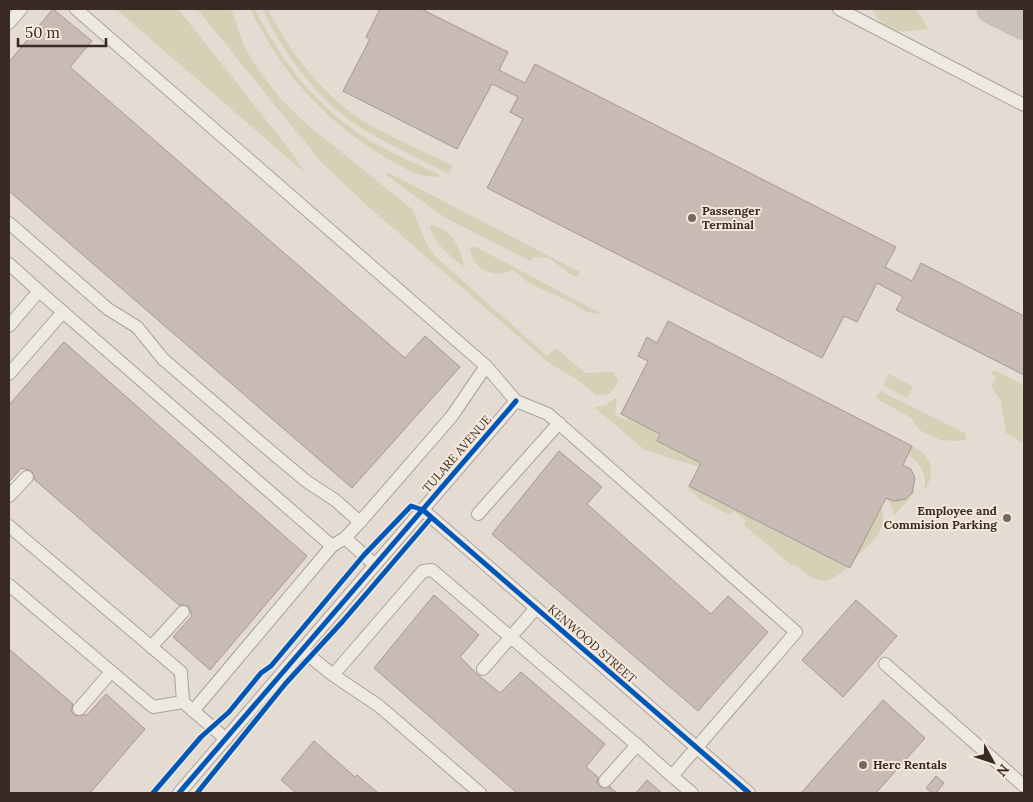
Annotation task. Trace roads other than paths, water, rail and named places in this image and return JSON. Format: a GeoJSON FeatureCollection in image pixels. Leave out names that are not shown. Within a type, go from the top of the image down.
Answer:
{"type":"FeatureCollection","features":[{"type":"Feature","properties":{"kind":"street"},"geometry":{"type":"LineString","coordinates":[[9,23],[21,9]]}},
{"type":"Feature","properties":{"kind":"street"},"geometry":{"type":"LineString","coordinates":[[76,9],[486,366],[516,401],[548,414],[559,423],[796,632],[672,776]]}},
{"type":"Feature","properties":{"kind":"street"},"geometry":{"type":"LineString","coordinates":[[839,9],[1024,105]]}},
{"type":"Feature","properties":{"kind":"street"},"geometry":{"type":"LineString","coordinates":[[9,223],[108,309],[137,328],[163,359],[262,444],[306,481],[335,500],[360,522]]}},
{"type":"Feature","properties":{"kind":"street"},"geometry":{"type":"LineString","coordinates":[[9,264],[332,546]]}},
{"type":"Feature","properties":{"kind":"street"},"geometry":{"type":"LineString","coordinates":[[9,326],[39,291]]}},
{"type":"Feature","properties":{"kind":"street"},"geometry":{"type":"LineString","coordinates":[[9,374],[63,312]]}},
{"type":"Feature","properties":{"kind":"street"},"geometry":{"type":"LineString","coordinates":[[9,585],[153,707],[188,706],[332,546],[345,538],[360,522],[452,416],[486,366]]}},
{"type":"Feature","properties":{"kind":"street","name":"TULARE AVENUE"},"geometry":{"type":"LineString","coordinates":[[179,793],[516,401]]}},
{"type":"Feature","properties":{"kind":"street"},"geometry":{"type":"LineString","coordinates":[[478,514],[559,423]]}},
{"type":"Feature","properties":{"kind":"street"},"geometry":{"type":"LineString","coordinates":[[9,496],[27,476]]}},
{"type":"Feature","properties":{"kind":"street","name":"KENWOOD STREET"},"geometry":{"type":"LineString","coordinates":[[422,510],[749,793]]}},
{"type":"Feature","properties":{"kind":"street"},"geometry":{"type":"LineString","coordinates":[[9,526],[181,672],[188,706],[226,739]]}},
{"type":"Feature","properties":{"kind":"street"},"geometry":{"type":"LineString","coordinates":[[345,538],[375,565]]}},
{"type":"Feature","properties":{"kind":"street"},"geometry":{"type":"LineString","coordinates":[[333,675],[423,572],[432,570],[692,793]]}},
{"type":"Feature","properties":{"kind":"street"},"geometry":{"type":"LineString","coordinates":[[483,669],[536,608]]}},
{"type":"Feature","properties":{"kind":"street"},"geometry":{"type":"LineString","coordinates":[[151,647],[183,612]]}},
{"type":"Feature","properties":{"kind":"street"},"geometry":{"type":"LineString","coordinates":[[302,650],[333,675],[378,706],[480,793]]}},
{"type":"Feature","properties":{"kind":"street"},"geometry":{"type":"LineString","coordinates":[[886,664],[1024,786]]}},
{"type":"Feature","properties":{"kind":"street"},"geometry":{"type":"LineString","coordinates":[[80,710],[111,672]]}},
{"type":"Feature","properties":{"kind":"street"},"geometry":{"type":"LineString","coordinates":[[606,781],[637,745]]}},
{"type":"Feature","properties":{"kind":"place","name":"Passenger Terminal"},"geometry":{"type":"Point","coordinates":[692,218]}},
{"type":"Feature","properties":{"kind":"place","name":"Employee and Commision Parking"},"geometry":{"type":"Point","coordinates":[1007,518]}},
{"type":"Feature","properties":{"kind":"place","name":"Herc Rentals"},"geometry":{"type":"Point","coordinates":[863,765]}}]}
